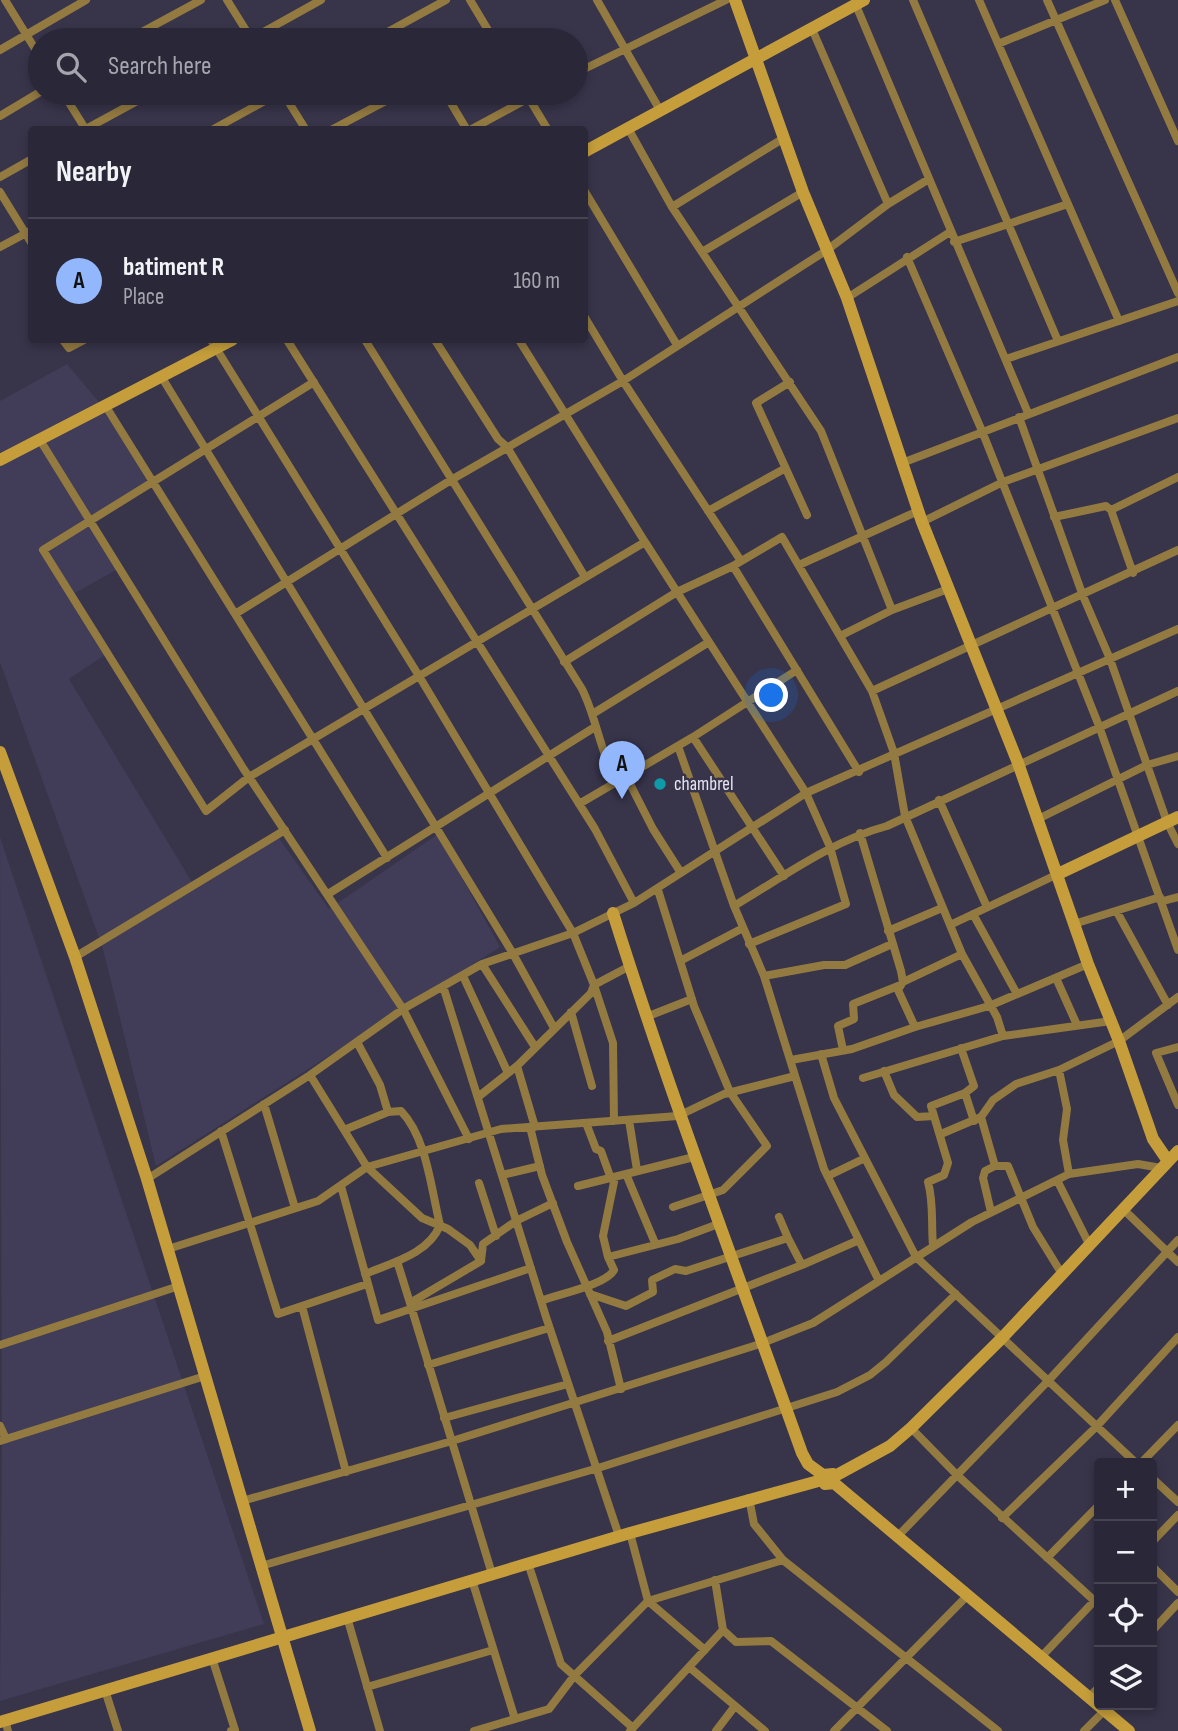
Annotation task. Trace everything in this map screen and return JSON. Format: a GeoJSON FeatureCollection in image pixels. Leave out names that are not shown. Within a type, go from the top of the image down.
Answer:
{"type":"FeatureCollection","features":[{"type":"Feature","properties":{"kind":"street"},"geometry":{"type":"LineString","coordinates":[[0,50],[27,35],[5,0]]}},
{"type":"Feature","properties":{"kind":"street"},"geometry":{"type":"LineString","coordinates":[[39,28],[86,0]]}},
{"type":"Feature","properties":{"kind":"street"},"geometry":{"type":"LineString","coordinates":[[151,28],[201,0]]}},
{"type":"Feature","properties":{"kind":"street"},"geometry":{"type":"LineString","coordinates":[[228,0],[243,28]]}},
{"type":"Feature","properties":{"kind":"street"},"geometry":{"type":"LineString","coordinates":[[271,28],[321,0]]}},
{"type":"Feature","properties":{"kind":"street"},"geometry":{"type":"LineString","coordinates":[[395,28],[446,0]]}},
{"type":"Feature","properties":{"kind":"street"},"geometry":{"type":"LineString","coordinates":[[470,0],[488,28]]}},
{"type":"Feature","properties":{"kind":"street"},"geometry":{"type":"LineString","coordinates":[[597,0],[661,112]]}},
{"type":"Feature","properties":{"kind":"street"},"geometry":{"type":"LineString","coordinates":[[588,66],[726,0]]}},
{"type":"Feature","properties":{"kind":"street"},"geometry":{"type":"LineString","coordinates":[[735,0],[803,192],[848,298],[920,516],[1018,763],[1088,964],[1119,1041],[1153,1139],[1165,1164]]}},
{"type":"Feature","properties":{"kind":"street"},"geometry":{"type":"LineString","coordinates":[[913,0],[1058,341]]}},
{"type":"Feature","properties":{"kind":"street"},"geometry":{"type":"LineString","coordinates":[[979,0],[1119,321]]}},
{"type":"Feature","properties":{"kind":"street"},"geometry":{"type":"LineString","coordinates":[[1048,0],[1178,293]]}},
{"type":"Feature","properties":{"kind":"street"},"geometry":{"type":"LineString","coordinates":[[998,44],[1104,0]]}},
{"type":"Feature","properties":{"kind":"street"},"geometry":{"type":"LineString","coordinates":[[1115,0],[1178,141]]}},
{"type":"Feature","properties":{"kind":"street"},"geometry":{"type":"LineString","coordinates":[[588,150],[757,60],[858,2],[954,242],[1028,414]]}},
{"type":"Feature","properties":{"kind":"street"},"geometry":{"type":"LineString","coordinates":[[812,29],[888,204]]}},
{"type":"Feature","properties":{"kind":"street"},"geometry":{"type":"LineString","coordinates":[[0,116],[28,99]]}},
{"type":"Feature","properties":{"kind":"street"},"geometry":{"type":"LineString","coordinates":[[70,105],[83,126]]}},
{"type":"Feature","properties":{"kind":"street"},"geometry":{"type":"LineString","coordinates":[[91,126],[130,105]]}},
{"type":"Feature","properties":{"kind":"street"},"geometry":{"type":"LineString","coordinates":[[219,126],[259,105]]}},
{"type":"Feature","properties":{"kind":"street"},"geometry":{"type":"LineString","coordinates":[[289,105],[303,126]]}},
{"type":"Feature","properties":{"kind":"street"},"geometry":{"type":"LineString","coordinates":[[339,126],[378,105]]}},
{"type":"Feature","properties":{"kind":"street"},"geometry":{"type":"LineString","coordinates":[[452,105],[466,126]]}},
{"type":"Feature","properties":{"kind":"street"},"geometry":{"type":"LineString","coordinates":[[475,126],[510,105]]}},
{"type":"Feature","properties":{"kind":"street"},"geometry":{"type":"LineString","coordinates":[[533,105],[546,126]]}},
{"type":"Feature","properties":{"kind":"street"},"geometry":{"type":"LineString","coordinates":[[629,130],[671,207],[821,431],[892,610]]}},
{"type":"Feature","properties":{"kind":"street"},"geometry":{"type":"LineString","coordinates":[[671,207],[785,138]]}},
{"type":"Feature","properties":{"kind":"street"},"geometry":{"type":"LineString","coordinates":[[0,177],[28,161]]}},
{"type":"Feature","properties":{"kind":"street"},"geometry":{"type":"LineString","coordinates":[[234,614],[451,480],[623,381],[827,250],[888,204],[929,179]]}},
{"type":"Feature","properties":{"kind":"street"},"geometry":{"type":"LineString","coordinates":[[0,192],[28,232],[0,247]]}},
{"type":"Feature","properties":{"kind":"street"},"geometry":{"type":"LineString","coordinates":[[702,252],[803,192]]}},
{"type":"Feature","properties":{"kind":"street"},"geometry":{"type":"LineString","coordinates":[[588,198],[677,345]]}},
{"type":"Feature","properties":{"kind":"street"},"geometry":{"type":"LineString","coordinates":[[954,242],[1068,204]]}},
{"type":"Feature","properties":{"kind":"street"},"geometry":{"type":"LineString","coordinates":[[848,298],[907,257],[950,232]]}},
{"type":"Feature","properties":{"kind":"street"},"geometry":{"type":"LineString","coordinates":[[907,257],[1003,482],[1119,781],[1178,950]]}},
{"type":"Feature","properties":{"kind":"street"},"geometry":{"type":"LineString","coordinates":[[1006,359],[1178,301]]}},
{"type":"Feature","properties":{"kind":"street"},"geometry":{"type":"LineString","coordinates":[[588,323],[708,511],[797,670],[859,772]]}},
{"type":"Feature","properties":{"kind":"street"},"geometry":{"type":"LineString","coordinates":[[289,343],[478,640],[579,804],[634,903]]}},
{"type":"Feature","properties":{"kind":"street"},"geometry":{"type":"LineString","coordinates":[[367,343],[594,713],[595,727],[609,767],[618,783]]}},
{"type":"Feature","properties":{"kind":"street"},"geometry":{"type":"LineString","coordinates":[[437,343],[498,439],[507,447],[584,577]]}},
{"type":"Feature","properties":{"kind":"street"},"geometry":{"type":"LineString","coordinates":[[521,343],[746,703],[806,793],[830,848],[846,904],[749,944]]}},
{"type":"Feature","properties":{"kind":"street"},"geometry":{"type":"LineString","coordinates":[[0,460],[161,376],[213,344],[419,676],[573,933],[613,1043],[614,1121]]}},
{"type":"Feature","properties":{"kind":"street"},"geometry":{"type":"LineString","coordinates":[[902,463],[1178,357]]}},
{"type":"Feature","properties":{"kind":"street"},"geometry":{"type":"LineString","coordinates":[[161,376],[512,952],[554,1028]]}},
{"type":"Feature","properties":{"kind":"street"},"geometry":{"type":"LineString","coordinates":[[314,382],[43,550],[206,811],[249,777],[365,710],[530,607],[645,542]]}},
{"type":"Feature","properties":{"kind":"street"},"geometry":{"type":"LineString","coordinates":[[790,382],[756,403],[807,515]]}},
{"type":"Feature","properties":{"kind":"street"},"geometry":{"type":"LineString","coordinates":[[105,405],[387,858]]}},
{"type":"Feature","properties":{"kind":"street"},"geometry":{"type":"LineString","coordinates":[[1019,417],[1147,765],[1173,820],[1178,844]]}},
{"type":"Feature","properties":{"kind":"street"},"geometry":{"type":"LineString","coordinates":[[799,565],[862,536],[1178,418]]}},
{"type":"Feature","properties":{"kind":"street"},"geometry":{"type":"LineString","coordinates":[[40,439],[249,777],[403,1009],[469,1139]]}},
{"type":"Feature","properties":{"kind":"street"},"geometry":{"type":"LineString","coordinates":[[708,511],[784,468]]}},
{"type":"Feature","properties":{"kind":"street"},"geometry":{"type":"LineString","coordinates":[[1111,510],[1178,477]]}},
{"type":"Feature","properties":{"kind":"street"},"geometry":{"type":"LineString","coordinates":[[1054,517],[1106,506],[1111,510],[1133,573]]}},
{"type":"Feature","properties":{"kind":"street"},"geometry":{"type":"LineString","coordinates":[[564,662],[677,592],[737,563],[782,537],[872,691],[894,753],[905,816],[962,954],[1003,1035]]}},
{"type":"Feature","properties":{"kind":"street"},"geometry":{"type":"LineString","coordinates":[[872,691],[1178,550]]}},
{"type":"Feature","properties":{"kind":"street"},"geometry":{"type":"LineString","coordinates":[[840,636],[892,610],[948,589]]}},
{"type":"Feature","properties":{"kind":"street"},"geometry":{"type":"LineString","coordinates":[[147,1180],[310,1075],[403,1009],[482,964],[573,933],[634,903],[806,793],[859,772],[894,753],[1178,629]]}},
{"type":"Feature","properties":{"kind":"street"},"geometry":{"type":"LineString","coordinates":[[594,713],[709,642]]}},
{"type":"Feature","properties":{"kind":"street"},"geometry":{"type":"LineString","coordinates":[[579,804],[627,778],[797,670]]}},
{"type":"Feature","properties":{"kind":"street"},"geometry":{"type":"LineString","coordinates":[[734,906],[860,833],[887,826],[1129,711],[1178,691]]}},
{"type":"Feature","properties":{"kind":"street"},"geometry":{"type":"LineString","coordinates":[[328,894],[595,727]]}},
{"type":"Feature","properties":{"kind":"street"},"geometry":{"type":"LineString","coordinates":[[693,737],[784,876]]}},
{"type":"Feature","properties":{"kind":"street"},"geometry":{"type":"LineString","coordinates":[[678,746],[734,906],[764,976],[828,1177],[879,1281]]}},
{"type":"Feature","properties":{"kind":"street"},"geometry":{"type":"LineString","coordinates":[[0,752],[75,957],[147,1180],[310,1731]]}},
{"type":"Feature","properties":{"kind":"street"},"geometry":{"type":"LineString","coordinates":[[1038,819],[1147,765],[1178,756]]}},
{"type":"Feature","properties":{"kind":"street"},"geometry":{"type":"LineString","coordinates":[[627,778],[653,829],[681,873]]}},
{"type":"Feature","properties":{"kind":"street"},"geometry":{"type":"LineString","coordinates":[[939,800],[987,907]]}},
{"type":"Feature","properties":{"kind":"street"},"geometry":{"type":"LineString","coordinates":[[950,925],[1173,820]]}},
{"type":"Feature","properties":{"kind":"street"},"geometry":{"type":"LineString","coordinates":[[75,957],[285,831]]}},
{"type":"Feature","properties":{"kind":"street"},"geometry":{"type":"LineString","coordinates":[[860,833],[915,1027]]}},
{"type":"Feature","properties":{"kind":"street"},"geometry":{"type":"LineString","coordinates":[[658,890],[691,999],[730,1092],[767,1146],[723,1190],[709,1197],[673,1207]]}},
{"type":"Feature","properties":{"kind":"street"},"geometry":{"type":"LineString","coordinates":[[1074,924],[1178,897]]}},
{"type":"Feature","properties":{"kind":"street"},"geometry":{"type":"LineString","coordinates":[[888,931],[942,908]]}},
{"type":"Feature","properties":{"kind":"street"},"geometry":{"type":"LineString","coordinates":[[1117,912],[1168,1004]]}},
{"type":"Feature","properties":{"kind":"street"},"geometry":{"type":"LineString","coordinates":[[613,913],[678,1116],[721,1223],[760,1344],[808,1464],[1094,1702]]}},
{"type":"Feature","properties":{"kind":"street"},"geometry":{"type":"LineString","coordinates":[[973,914],[1017,994]]}},
{"type":"Feature","properties":{"kind":"street"},"geometry":{"type":"LineString","coordinates":[[680,961],[743,928]]}},
{"type":"Feature","properties":{"kind":"street"},"geometry":{"type":"LineString","coordinates":[[764,976],[824,965],[845,965],[892,944]]}},
{"type":"Feature","properties":{"kind":"street"},"geometry":{"type":"LineString","coordinates":[[843,1050],[838,1026],[854,1019],[853,1004],[962,954]]}},
{"type":"Feature","properties":{"kind":"street"},"geometry":{"type":"LineString","coordinates":[[482,964],[535,1047]]}},
{"type":"Feature","properties":{"kind":"street"},"geometry":{"type":"LineString","coordinates":[[790,1060],[843,1050],[989,1006],[1088,964]]}},
{"type":"Feature","properties":{"kind":"street"},"geometry":{"type":"LineString","coordinates":[[478,1097],[517,1066],[592,993],[594,985],[630,966]]}},
{"type":"Feature","properties":{"kind":"street"},"geometry":{"type":"LineString","coordinates":[[463,976],[508,1073]]}},
{"type":"Feature","properties":{"kind":"street"},"geometry":{"type":"LineString","coordinates":[[1056,978],[1077,1025]]}},
{"type":"Feature","properties":{"kind":"street"},"geometry":{"type":"LineString","coordinates":[[443,986],[549,1328],[648,1601],[705,1650]]}},
{"type":"Feature","properties":{"kind":"street"},"geometry":{"type":"LineString","coordinates":[[941,1134],[977,1119],[993,1100],[1016,1084],[1059,1070],[1119,1041],[1178,997]]}},
{"type":"Feature","properties":{"kind":"street"},"geometry":{"type":"LineString","coordinates":[[646,1017],[691,999]]}},
{"type":"Feature","properties":{"kind":"street"},"geometry":{"type":"LineString","coordinates":[[570,1012],[592,1086]]}},
{"type":"Feature","properties":{"kind":"street"},"geometry":{"type":"LineString","coordinates":[[863,1078],[1003,1035],[1111,1021]]}},
{"type":"Feature","properties":{"kind":"street"},"geometry":{"type":"LineString","coordinates":[[357,1042],[380,1085],[388,1112]]}},
{"type":"Feature","properties":{"kind":"street"},"geometry":{"type":"LineString","coordinates":[[1178,1047],[1156,1053],[1178,1105]]}},
{"type":"Feature","properties":{"kind":"street"},"geometry":{"type":"LineString","coordinates":[[933,1246],[931,1219],[934,1206],[928,1182],[944,1175],[948,1169],[941,1134],[931,1106],[965,1093],[974,1086],[961,1048]]}},
{"type":"Feature","properties":{"kind":"street"},"geometry":{"type":"LineString","coordinates":[[821,1054],[834,1098],[863,1159],[875,1175],[916,1257],[1133,1458]]}},
{"type":"Feature","properties":{"kind":"street"},"geometry":{"type":"LineString","coordinates":[[517,1066],[540,1166],[608,1341],[621,1389]]}},
{"type":"Feature","properties":{"kind":"street"},"geometry":{"type":"LineString","coordinates":[[1059,1070],[1067,1109],[1063,1140],[1069,1174]]}},
{"type":"Feature","properties":{"kind":"street"},"geometry":{"type":"LineString","coordinates":[[884,1071],[894,1096],[916,1117],[934,1116]]}},
{"type":"Feature","properties":{"kind":"street"},"geometry":{"type":"LineString","coordinates":[[310,1075],[367,1167],[422,1218],[440,1225],[470,1245],[481,1261]]}},
{"type":"Feature","properties":{"kind":"street"},"geometry":{"type":"LineString","coordinates":[[168,1249],[318,1201],[367,1167],[489,1133],[678,1116],[730,1092],[795,1076]]}},
{"type":"Feature","properties":{"kind":"street"},"geometry":{"type":"LineString","coordinates":[[965,1093],[995,1166]]}},
{"type":"Feature","properties":{"kind":"street"},"geometry":{"type":"LineString","coordinates":[[264,1104],[295,1208]]}},
{"type":"Feature","properties":{"kind":"street"},"geometry":{"type":"LineString","coordinates":[[344,1130],[388,1112],[401,1111],[411,1121],[440,1225],[436,1236],[426,1246],[365,1274]]}},
{"type":"Feature","properties":{"kind":"street"},"geometry":{"type":"LineString","coordinates":[[629,1120],[637,1170]]}},
{"type":"Feature","properties":{"kind":"street"},"geometry":{"type":"LineString","coordinates":[[541,1301],[595,1284],[612,1275],[614,1270],[603,1236],[612,1177],[601,1151],[596,1149],[586,1123]]}},
{"type":"Feature","properties":{"kind":"street"},"geometry":{"type":"LineString","coordinates":[[222,1132],[278,1314],[367,1284]]}},
{"type":"Feature","properties":{"kind":"street"},"geometry":{"type":"LineString","coordinates":[[4,1724],[105,1690],[624,1534],[828,1478],[880,1452],[911,1428],[1002,1338],[1178,1151]]}},
{"type":"Feature","properties":{"kind":"street"},"geometry":{"type":"LineString","coordinates":[[578,1186],[694,1157]]}},
{"type":"Feature","properties":{"kind":"street"},"geometry":{"type":"LineString","coordinates":[[828,1177],[863,1159]]}},
{"type":"Feature","properties":{"kind":"street"},"geometry":{"type":"LineString","coordinates":[[242,1501],[452,1441],[760,1344],[813,1323],[991,1212],[1069,1174],[1138,1164],[1165,1164]]}},
{"type":"Feature","properties":{"kind":"street"},"geometry":{"type":"LineString","coordinates":[[502,1175],[540,1166]]}},
{"type":"Feature","properties":{"kind":"street"},"geometry":{"type":"LineString","coordinates":[[991,1212],[983,1178],[985,1171],[995,1166],[1008,1166],[1033,1227],[1062,1274]]}},
{"type":"Feature","properties":{"kind":"street"},"geometry":{"type":"LineString","coordinates":[[626,1174],[655,1243]]}},
{"type":"Feature","properties":{"kind":"street"},"geometry":{"type":"LineString","coordinates":[[1057,1180],[1089,1244]]}},
{"type":"Feature","properties":{"kind":"street"},"geometry":{"type":"LineString","coordinates":[[479,1184],[496,1236]]}},
{"type":"Feature","properties":{"kind":"street"},"geometry":{"type":"LineString","coordinates":[[341,1186],[378,1320],[531,1268]]}},
{"type":"Feature","properties":{"kind":"street"},"geometry":{"type":"LineString","coordinates":[[412,1307],[481,1261],[483,1244],[516,1221],[553,1203]]}},
{"type":"Feature","properties":{"kind":"street"},"geometry":{"type":"LineString","coordinates":[[1124,1209],[1178,1262]]}},
{"type":"Feature","properties":{"kind":"street"},"geometry":{"type":"LineString","coordinates":[[779,1217],[802,1265]]}},
{"type":"Feature","properties":{"kind":"street"},"geometry":{"type":"LineString","coordinates":[[608,1258],[655,1243],[678,1239],[721,1223]]}},
{"type":"Feature","properties":{"kind":"street"},"geometry":{"type":"LineString","coordinates":[[590,1294],[626,1306],[650,1296],[653,1292],[652,1280],[675,1269],[686,1271],[788,1238]]}},
{"type":"Feature","properties":{"kind":"street"},"geometry":{"type":"LineString","coordinates":[[608,1341],[859,1240]]}},
{"type":"Feature","properties":{"kind":"street"},"geometry":{"type":"LineString","coordinates":[[897,1537],[1048,1381],[1178,1240]]}},
{"type":"Feature","properties":{"kind":"street"},"geometry":{"type":"LineString","coordinates":[[397,1261],[492,1574]]}},
{"type":"Feature","properties":{"kind":"street"},"geometry":{"type":"LineString","coordinates":[[0,1345],[179,1286]]}},
{"type":"Feature","properties":{"kind":"street"},"geometry":{"type":"LineString","coordinates":[[261,1566],[598,1468],[837,1391],[870,1375],[956,1294]]}},
{"type":"Feature","properties":{"kind":"street"},"geometry":{"type":"LineString","coordinates":[[302,1306],[346,1472]]}},
{"type":"Feature","properties":{"kind":"street"},"geometry":{"type":"LineString","coordinates":[[428,1365],[549,1328]]}},
{"type":"Feature","properties":{"kind":"street"},"geometry":{"type":"LineString","coordinates":[[1002,1518],[1097,1426],[1178,1336]]}},
{"type":"Feature","properties":{"kind":"street"},"geometry":{"type":"LineString","coordinates":[[0,1426],[3,1440],[205,1376]]}},
{"type":"Feature","properties":{"kind":"street"},"geometry":{"type":"LineString","coordinates":[[444,1418],[568,1384]]}},
{"type":"Feature","properties":{"kind":"street"},"geometry":{"type":"LineString","coordinates":[[1144,1458],[1178,1425]]}},
{"type":"Feature","properties":{"kind":"street"},"geometry":{"type":"LineString","coordinates":[[911,1428],[1002,1518],[1094,1598]]}},
{"type":"Feature","properties":{"kind":"street"},"geometry":{"type":"LineString","coordinates":[[1157,1483],[1178,1502]]}},
{"type":"Feature","properties":{"kind":"street"},"geometry":{"type":"LineString","coordinates":[[749,1498],[754,1524],[783,1560],[907,1657],[992,1729]]}},
{"type":"Feature","properties":{"kind":"street"},"geometry":{"type":"LineString","coordinates":[[1047,1558],[1094,1510]]}},
{"type":"Feature","properties":{"kind":"street"},"geometry":{"type":"LineString","coordinates":[[1157,1537],[1178,1515]]}},
{"type":"Feature","properties":{"kind":"street"},"geometry":{"type":"LineString","coordinates":[[474,1731],[549,1709],[574,1676],[648,1601],[783,1560]]}},
{"type":"Feature","properties":{"kind":"street"},"geometry":{"type":"LineString","coordinates":[[528,1563],[561,1664],[632,1729],[723,1630]]}},
{"type":"Feature","properties":{"kind":"street"},"geometry":{"type":"LineString","coordinates":[[1157,1571],[1178,1592]]}},
{"type":"Feature","properties":{"kind":"street"},"geometry":{"type":"LineString","coordinates":[[472,1580],[515,1719]]}},
{"type":"Feature","properties":{"kind":"street"},"geometry":{"type":"LineString","coordinates":[[715,1580],[723,1630],[736,1642],[771,1641],[887,1731]]}},
{"type":"Feature","properties":{"kind":"street"},"geometry":{"type":"LineString","coordinates":[[834,1731],[967,1596]]}},
{"type":"Feature","properties":{"kind":"street"},"geometry":{"type":"LineString","coordinates":[[1157,1626],[1178,1603]]}},
{"type":"Feature","properties":{"kind":"street"},"geometry":{"type":"LineString","coordinates":[[1041,1657],[1094,1605]]}},
{"type":"Feature","properties":{"kind":"street"},"geometry":{"type":"LineString","coordinates":[[347,1617],[380,1731]]}},
{"type":"Feature","properties":{"kind":"street"},"geometry":{"type":"LineString","coordinates":[[367,1687],[493,1650]]}},
{"type":"Feature","properties":{"kind":"street"},"geometry":{"type":"LineString","coordinates":[[212,1658],[233,1731]]}},
{"type":"Feature","properties":{"kind":"street"},"geometry":{"type":"LineString","coordinates":[[688,1667],[765,1731]]}},
{"type":"Feature","properties":{"kind":"street"},"geometry":{"type":"LineString","coordinates":[[105,1690],[118,1731]]}},
{"type":"Feature","properties":{"kind":"street"},"geometry":{"type":"LineString","coordinates":[[1089,1698],[1094,1692]]}},
{"type":"Feature","properties":{"kind":"street"},"geometry":{"type":"LineString","coordinates":[[716,1731],[735,1706]]}},
{"type":"Feature","properties":{"kind":"street"},"geometry":{"type":"LineString","coordinates":[[1084,1731],[1105,1710],[1129,1731]]}},
{"type":"Feature","properties":{"kind":"shaded area"},"geometry":{"type":"Polygon","coordinates":[[[67,364],[110,415],[148,483],[87,520],[118,569],[75,593],[111,651],[69,679],[192,882],[276,834],[329,909],[438,834],[500,947],[156,1166],[103,949],[0,662],[0,401],[67,364]]]}},
{"type":"Feature","properties":{"kind":"shaded area"},"geometry":{"type":"Polygon","coordinates":[[[0,837],[264,1624],[0,1701],[2,1438],[0,837]]]}},
{"type":"Feature","properties":{"kind":"place","name":"chambrel"},"geometry":{"type":"Point","coordinates":[660,784]}},
{"type":"Feature","properties":{"kind":"place","name":"batiment R"},"geometry":{"type":"Point","coordinates":[622,799]}}]}
